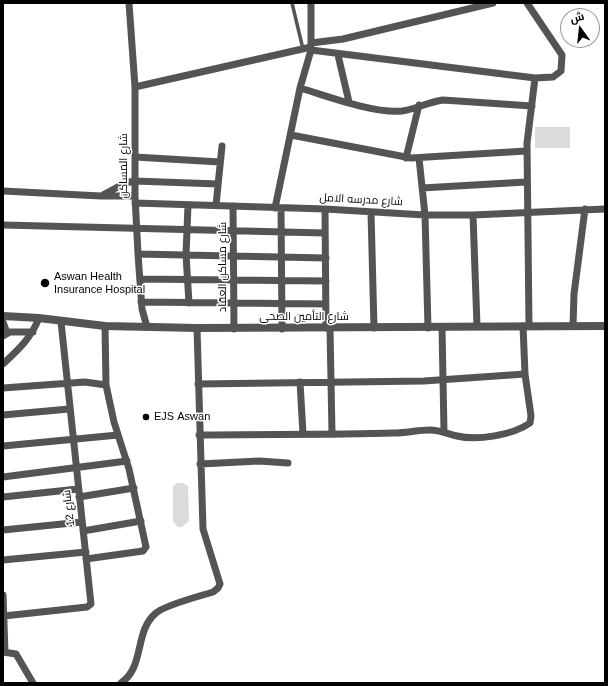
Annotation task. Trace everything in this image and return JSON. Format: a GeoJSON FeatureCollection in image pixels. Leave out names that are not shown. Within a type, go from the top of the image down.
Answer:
{"type":"FeatureCollection","features":[{"type":"Feature","properties":{"kind":"street","name":"شارع المساكن"},"geometry":{"type":"LineString","coordinates":[[129,3],[135,87],[135,200],[141,302],[147,327]]}},
{"type":"Feature","properties":{"kind":"street"},"geometry":{"type":"LineString","coordinates":[[282,329],[281,232],[278,208],[309,47],[311,3]]}},
{"type":"Feature","properties":{"kind":"street"},"geometry":{"type":"LineString","coordinates":[[135,87],[492,3]]}},
{"type":"Feature","properties":{"kind":"street"},"geometry":{"type":"LineString","coordinates":[[309,47],[338,55],[544,79],[559,74],[562,66],[562,55],[527,3]]}},
{"type":"Feature","properties":{"kind":"street"},"geometry":{"type":"LineString","coordinates":[[338,55],[349,102]]}},
{"type":"Feature","properties":{"kind":"street"},"geometry":{"type":"LineString","coordinates":[[199,434],[395,433],[431,430],[444,432],[457,437],[478,437],[503,434],[521,429],[530,423],[531,416],[525,374],[527,213],[526,152],[535,78]]}},
{"type":"Feature","properties":{"kind":"street"},"geometry":{"type":"LineString","coordinates":[[300,88],[381,110],[408,110],[419,105],[443,100],[532,106]]}},
{"type":"Feature","properties":{"kind":"street"},"geometry":{"type":"LineString","coordinates":[[406,158],[419,105]]}},
{"type":"Feature","properties":{"kind":"street"},"geometry":{"type":"LineString","coordinates":[[291,135],[406,158],[526,152]]}},
{"type":"Feature","properties":{"kind":"street"},"geometry":{"type":"LineString","coordinates":[[216,205],[222,146]]}},
{"type":"Feature","properties":{"kind":"street"},"geometry":{"type":"LineString","coordinates":[[135,157],[220,162]]}},
{"type":"Feature","properties":{"kind":"street"},"geometry":{"type":"LineString","coordinates":[[418,158],[425,215],[428,328]]}},
{"type":"Feature","properties":{"kind":"street"},"geometry":{"type":"LineString","coordinates":[[101,196],[125,183],[135,181],[218,184]]}},
{"type":"Feature","properties":{"kind":"street"},"geometry":{"type":"LineString","coordinates":[[422,188],[526,182]]}},
{"type":"Feature","properties":{"kind":"street","name":"شارع مدرسه الامل"},"geometry":{"type":"LineString","coordinates":[[3,191],[101,196],[188,205],[325,209],[425,215],[473,215],[605,209]]}},
{"type":"Feature","properties":{"kind":"street"},"geometry":{"type":"LineString","coordinates":[[188,205],[186,255],[189,303]]}},
{"type":"Feature","properties":{"kind":"street","name":"شارع مساكن العقاد"},"geometry":{"type":"LineString","coordinates":[[233,206],[234,329]]}},
{"type":"Feature","properties":{"kind":"street"},"geometry":{"type":"LineString","coordinates":[[325,209],[326,304],[331,382],[332,434]]}},
{"type":"Feature","properties":{"kind":"street"},"geometry":{"type":"LineString","coordinates":[[573,326],[574,294],[585,209]]}},
{"type":"Feature","properties":{"kind":"street"},"geometry":{"type":"LineString","coordinates":[[372,212],[374,328]]}},
{"type":"Feature","properties":{"kind":"street"},"geometry":{"type":"LineString","coordinates":[[473,215],[477,326]]}},
{"type":"Feature","properties":{"kind":"street"},"geometry":{"type":"LineString","coordinates":[[3,225],[325,233]]}},
{"type":"Feature","properties":{"kind":"street"},"geometry":{"type":"LineString","coordinates":[[138,254],[326,258]]}},
{"type":"Feature","properties":{"kind":"street"},"geometry":{"type":"LineString","coordinates":[[140,279],[326,281]]}},
{"type":"Feature","properties":{"kind":"street"},"geometry":{"type":"LineString","coordinates":[[141,302],[326,304]]}},
{"type":"Feature","properties":{"kind":"street","name":"شارع التأمين الصحى"},"geometry":{"type":"LineString","coordinates":[[3,316],[39,318],[61,322],[104,326],[234,329],[605,326]]}},
{"type":"Feature","properties":{"kind":"street"},"geometry":{"type":"LineString","coordinates":[[3,364],[25,343],[33,332],[39,318]]}},
{"type":"Feature","properties":{"kind":"street"},"geometry":{"type":"LineString","coordinates":[[3,322],[5,335],[33,332]]}},
{"type":"Feature","properties":{"kind":"street","name":"شارع 12"},"geometry":{"type":"LineString","coordinates":[[4,616],[89,606],[91,604],[69,409],[61,322]]}},
{"type":"Feature","properties":{"kind":"street"},"geometry":{"type":"LineString","coordinates":[[3,560],[86,556],[143,551],[146,547],[134,488],[118,434],[106,385],[104,326]]}},
{"type":"Feature","properties":{"kind":"street"},"geometry":{"type":"LineString","coordinates":[[442,327],[444,432]]}},
{"type":"Feature","properties":{"kind":"street"},"geometry":{"type":"LineString","coordinates":[[122,683],[132,671],[139,650],[141,636],[156,612],[213,592],[220,584],[204,534],[200,464],[196,328]]}},
{"type":"Feature","properties":{"kind":"street"},"geometry":{"type":"LineString","coordinates":[[198,384],[444,380],[525,374]]}},
{"type":"Feature","properties":{"kind":"street"},"geometry":{"type":"LineString","coordinates":[[3,388],[85,382],[106,385]]}},
{"type":"Feature","properties":{"kind":"street"},"geometry":{"type":"LineString","coordinates":[[300,382],[303,434]]}},
{"type":"Feature","properties":{"kind":"street"},"geometry":{"type":"LineString","coordinates":[[3,415],[69,409]]}},
{"type":"Feature","properties":{"kind":"street"},"geometry":{"type":"LineString","coordinates":[[3,446],[118,434]]}},
{"type":"Feature","properties":{"kind":"street"},"geometry":{"type":"LineString","coordinates":[[3,478],[127,461]]}},
{"type":"Feature","properties":{"kind":"street"},"geometry":{"type":"LineString","coordinates":[[200,464],[259,461],[288,463]]}},
{"type":"Feature","properties":{"kind":"street"},"geometry":{"type":"LineString","coordinates":[[80,497],[134,488]]}},
{"type":"Feature","properties":{"kind":"street"},"geometry":{"type":"LineString","coordinates":[[3,497],[78,489]]}},
{"type":"Feature","properties":{"kind":"street"},"geometry":{"type":"LineString","coordinates":[[83,531],[141,521]]}},
{"type":"Feature","properties":{"kind":"street"},"geometry":{"type":"LineString","coordinates":[[3,530],[82,522]]}},
{"type":"Feature","properties":{"kind":"street"},"geometry":{"type":"LineString","coordinates":[[3,596],[4,652],[16,654],[33,683]]}},
{"type":"Feature","properties":{"kind":"lane"},"geometry":{"type":"LineString","coordinates":[[292,3],[309,47]]}},
{"type":"Feature","properties":{"kind":"shaded area"},"geometry":{"type":"Polygon","coordinates":[[[535,127],[570,127],[570,148],[535,148],[535,127]]]}},
{"type":"Feature","properties":{"kind":"shaded area"},"geometry":{"type":"Polygon","coordinates":[[[177,483],[183,483],[188,486],[189,521],[182,527],[178,527],[173,522],[173,486],[177,483]]]}},
{"type":"Feature","properties":{"kind":"place","name":"Aswan Health Insurance Hospital"},"geometry":{"type":"Point","coordinates":[45,283]}},
{"type":"Feature","properties":{"kind":"place","name":"EJS Aswan"},"geometry":{"type":"Point","coordinates":[146,417]}}]}
